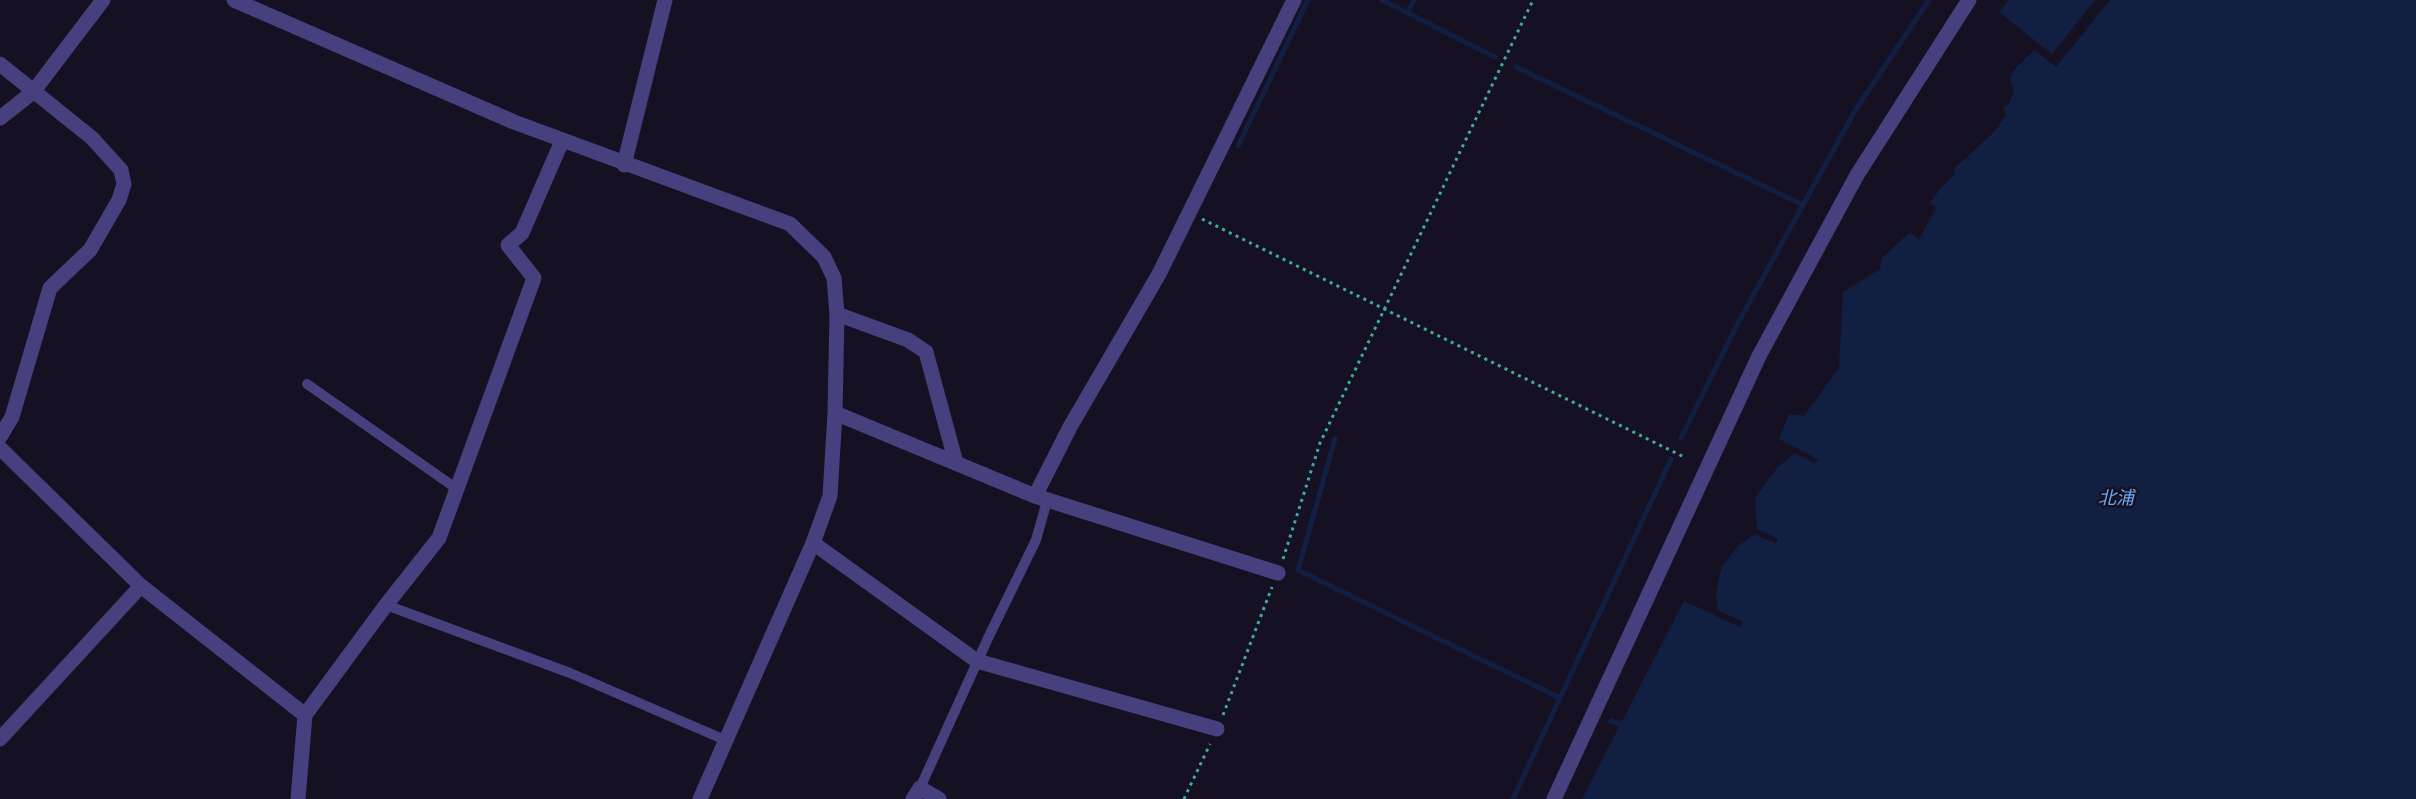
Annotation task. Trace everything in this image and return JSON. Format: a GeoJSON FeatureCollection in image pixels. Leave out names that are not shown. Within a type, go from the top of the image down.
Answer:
{"type":"FeatureCollection","features":[{"type":"Feature","properties":{"kind":"street"},"geometry":{"type":"LineString","coordinates":[[0,118],[33,92],[103,0]]}},
{"type":"Feature","properties":{"kind":"street"},"geometry":{"type":"LineString","coordinates":[[234,0],[562,141],[790,224],[824,257],[834,278],[837,314],[835,413],[830,495],[813,543],[700,799]]}},
{"type":"Feature","properties":{"kind":"street"},"geometry":{"type":"LineString","coordinates":[[624,165],[665,0]]}},
{"type":"Feature","properties":{"kind":"street"},"geometry":{"type":"LineString","coordinates":[[1041,499],[1070,427],[1159,274],[1294,0]]}},
{"type":"Feature","properties":{"kind":"street"},"geometry":{"type":"LineString","coordinates":[[1554,799],[1759,356],[1857,175],[1969,0]]}},
{"type":"Feature","properties":{"kind":"street"},"geometry":{"type":"LineString","coordinates":[[0,64],[92,138],[122,171],[124,184],[119,200],[90,250],[50,288],[12,417],[0,437]]}},
{"type":"Feature","properties":{"kind":"street"},"geometry":{"type":"LineString","coordinates":[[298,799],[305,715],[386,605],[440,538],[534,278],[508,245],[522,233],[562,141]]}},
{"type":"Feature","properties":{"kind":"street"},"geometry":{"type":"LineString","coordinates":[[837,314],[908,340],[926,352],[956,463]]}},
{"type":"Feature","properties":{"kind":"street"},"geometry":{"type":"LineString","coordinates":[[835,413],[1041,499],[1278,573]]}},
{"type":"Feature","properties":{"kind":"street"},"geometry":{"type":"LineString","coordinates":[[0,448],[141,586],[305,715]]}},
{"type":"Feature","properties":{"kind":"street"},"geometry":{"type":"LineString","coordinates":[[813,543],[977,661],[1217,729]]}},
{"type":"Feature","properties":{"kind":"street"},"geometry":{"type":"LineString","coordinates":[[1,735],[141,586]]}},
{"type":"Feature","properties":{"kind":"street"},"geometry":{"type":"LineString","coordinates":[[917,793],[939,799]]}},
{"type":"Feature","properties":{"kind":"lane"},"geometry":{"type":"LineString","coordinates":[[307,384],[457,489]]}},
{"type":"Feature","properties":{"kind":"lane"},"geometry":{"type":"LineString","coordinates":[[917,793],[977,661],[1036,540],[1041,499]]}},
{"type":"Feature","properties":{"kind":"lane"},"geometry":{"type":"LineString","coordinates":[[386,605],[570,674],[725,740]]}},
{"type":"Feature","properties":{"kind":"path"},"geometry":{"type":"LineString","coordinates":[[1184,799],[1217,729],[1278,573],[1320,443],[1533,0]]}},
{"type":"Feature","properties":{"kind":"path"},"geometry":{"type":"LineString","coordinates":[[1189,213],[1684,457]]}},
{"type":"Feature","properties":{"kind":"water"},"geometry":{"type":"Polygon","coordinates":[[[2009,0],[2095,0],[2052,54],[1999,12],[2009,0]]]}},
{"type":"Feature","properties":{"kind":"water","name":"北浦"},"geometry":{"type":"Polygon","coordinates":[[[2110,0],[2416,0],[2416,799],[1582,799],[1684,601],[1740,627],[1743,622],[1718,610],[1716,594],[1722,566],[1738,546],[1755,534],[1776,544],[1778,539],[1757,529],[1755,498],[1777,468],[1794,453],[1815,463],[1818,459],[1779,439],[1789,414],[1804,416],[1839,368],[1843,292],[1880,269],[1882,258],[1910,232],[1919,240],[1936,208],[1930,203],[1954,175],[1955,168],[1993,133],[2006,115],[2003,108],[2009,103],[2014,92],[2010,80],[2012,72],[2034,50],[2056,67],[2110,0]]]}},
{"type":"Feature","properties":{"kind":"waterway"},"geometry":{"type":"LineString","coordinates":[[1238,146],[1308,0]]}},
{"type":"Feature","properties":{"kind":"waterway"},"geometry":{"type":"LineString","coordinates":[[1382,0],[1495,57]]}},
{"type":"Feature","properties":{"kind":"waterway"},"geometry":{"type":"LineString","coordinates":[[1408,12],[1414,0]]}},
{"type":"Feature","properties":{"kind":"waterway"},"geometry":{"type":"LineString","coordinates":[[1681,438],[1738,323],[1856,109],[1929,0]]}},
{"type":"Feature","properties":{"kind":"waterway"},"geometry":{"type":"LineString","coordinates":[[1516,67],[1803,205]]}},
{"type":"Feature","properties":{"kind":"waterway"},"geometry":{"type":"LineString","coordinates":[[1335,439],[1298,570],[1560,698]]}},
{"type":"Feature","properties":{"kind":"waterway"},"geometry":{"type":"LineString","coordinates":[[1513,799],[1671,459]]}},
{"type":"Feature","properties":{"kind":"waterway"},"geometry":{"type":"LineString","coordinates":[[1611,721],[1627,726]]}}]}
